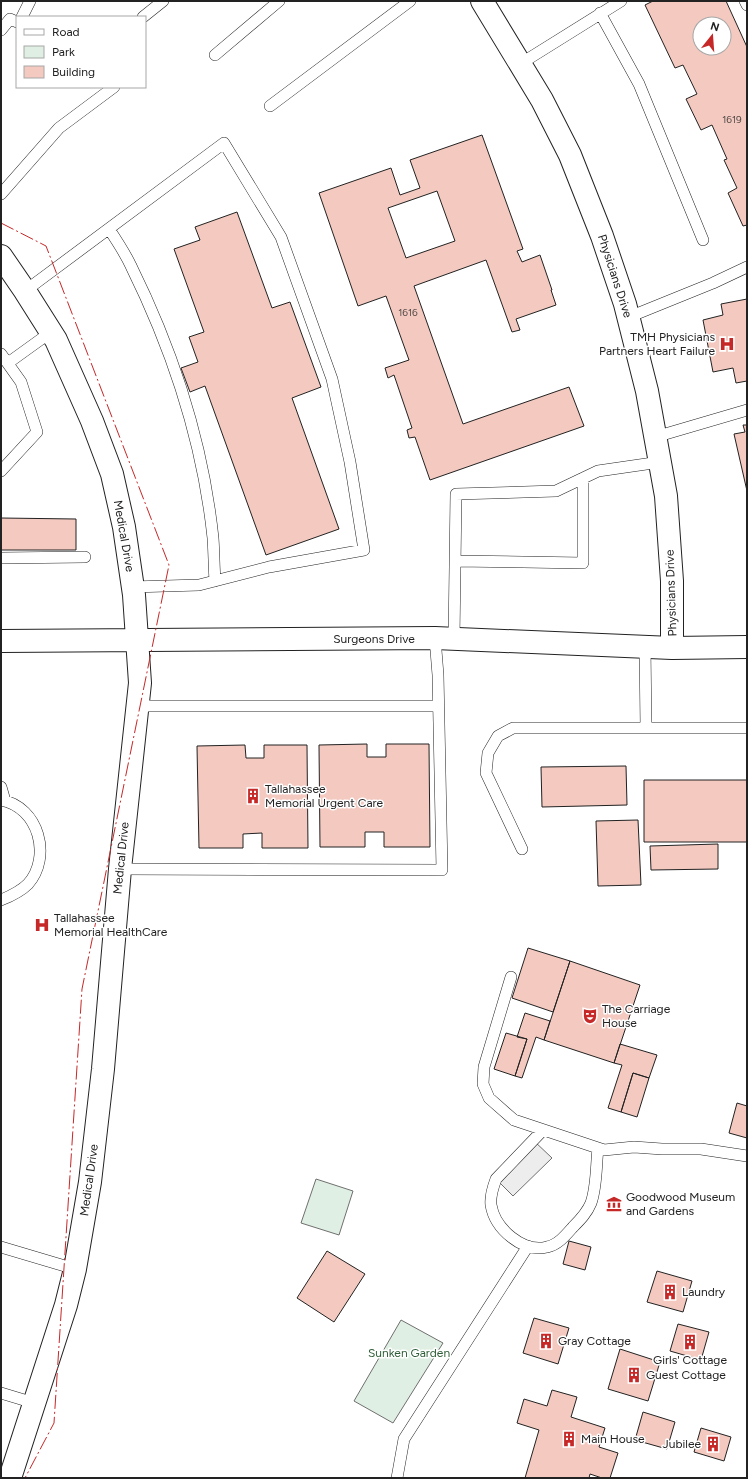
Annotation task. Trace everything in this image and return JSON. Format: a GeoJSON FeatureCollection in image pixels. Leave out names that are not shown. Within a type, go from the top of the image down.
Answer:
{"type":"FeatureCollection","features":[{"type":"Feature","properties":{"kind":"street","name":"Physicians Drive"},"geometry":{"type":"LineString","coordinates":[[489,3],[520,64],[542,100],[570,155],[602,236],[629,317],[647,391],[666,496],[672,581],[672,648]]}},
{"type":"Feature","properties":{"kind":"street","name":"Medical Drive"},"geometry":{"type":"LineString","coordinates":[[1,256],[26,291],[63,354],[92,420],[112,474],[124,527],[132,587],[140,683],[120,869],[103,1069],[90,1182],[75,1269],[66,1305],[10,1478]]}},
{"type":"Feature","properties":{"kind":"street","name":"Surgeons Drive"},"geometry":{"type":"LineString","coordinates":[[1,641],[445,638],[672,648],[747,647]]}},
{"type":"Feature","properties":{"kind":"lane"},"geometry":{"type":"LineString","coordinates":[[22,16],[30,1]]}},
{"type":"Feature","properties":{"kind":"lane"},"geometry":{"type":"LineString","coordinates":[[144,16],[163,1]]}},
{"type":"Feature","properties":{"kind":"lane"},"geometry":{"type":"LineString","coordinates":[[215,55],[280,1]]}},
{"type":"Feature","properties":{"kind":"lane"},"geometry":{"type":"LineString","coordinates":[[270,106],[410,1]]}},
{"type":"Feature","properties":{"kind":"lane"},"geometry":{"type":"LineString","coordinates":[[520,64],[621,1]]}},
{"type":"Feature","properties":{"kind":"lane"},"geometry":{"type":"LineString","coordinates":[[745,1],[747,5]]}},
{"type":"Feature","properties":{"kind":"lane"},"geometry":{"type":"LineString","coordinates":[[600,13],[639,84],[703,240]]}},
{"type":"Feature","properties":{"kind":"lane"},"geometry":{"type":"LineString","coordinates":[[1,30],[10,19],[16,22]]}},
{"type":"Feature","properties":{"kind":"lane"},"geometry":{"type":"LineString","coordinates":[[1,194],[59,128],[113,88]]}},
{"type":"Feature","properties":{"kind":"lane"},"geometry":{"type":"LineString","coordinates":[[26,291],[224,143],[281,236],[332,378],[350,462],[364,550],[270,566],[199,585],[132,587]]}},
{"type":"Feature","properties":{"kind":"lane"},"geometry":{"type":"LineString","coordinates":[[110,229],[131,265],[171,356],[191,422],[206,484],[213,539],[215,581]]}},
{"type":"Feature","properties":{"kind":"lane"},"geometry":{"type":"LineString","coordinates":[[629,317],[713,283],[747,267]]}},
{"type":"Feature","properties":{"kind":"lane"},"geometry":{"type":"LineString","coordinates":[[8,363],[51,332]]}},
{"type":"Feature","properties":{"kind":"lane"},"geometry":{"type":"LineString","coordinates":[[1,354],[21,382],[37,432],[1,471]]}},
{"type":"Feature","properties":{"kind":"lane"},"geometry":{"type":"LineString","coordinates":[[655,437],[747,410]]}},
{"type":"Feature","properties":{"kind":"lane"},"geometry":{"type":"LineString","coordinates":[[120,869],[442,870],[439,706],[445,638],[455,561],[456,494],[556,492],[598,471],[660,462]]}},
{"type":"Feature","properties":{"kind":"lane"},"geometry":{"type":"LineString","coordinates":[[455,561],[583,563],[583,478]]}},
{"type":"Feature","properties":{"kind":"lane"},"geometry":{"type":"LineString","coordinates":[[1,558],[85,557]]}},
{"type":"Feature","properties":{"kind":"lane"},"geometry":{"type":"LineString","coordinates":[[645,646],[646,728]]}},
{"type":"Feature","properties":{"kind":"lane"},"geometry":{"type":"LineString","coordinates":[[138,706],[439,706]]}},
{"type":"Feature","properties":{"kind":"lane"},"geometry":{"type":"LineString","coordinates":[[522,849],[486,773],[488,753],[498,736],[513,728],[747,728]]}},
{"type":"Feature","properties":{"kind":"lane"},"geometry":{"type":"LineString","coordinates":[[1,787],[3,800],[20,808],[31,820],[38,835],[41,852],[37,869],[28,884],[14,895],[1,900]]}},
{"type":"Feature","properties":{"kind":"lane"},"geometry":{"type":"LineString","coordinates":[[511,977],[484,1066],[483,1084],[489,1098],[514,1120],[604,1150],[634,1147],[701,1149],[747,1156]]}},
{"type":"Feature","properties":{"kind":"lane"},"geometry":{"type":"LineString","coordinates":[[542,1130],[496,1179],[492,1188],[491,1205],[497,1221],[508,1234],[528,1246],[535,1248],[548,1247],[560,1241],[584,1216],[591,1202],[598,1148]]}},
{"type":"Feature","properties":{"kind":"lane"},"geometry":{"type":"LineString","coordinates":[[396,1478],[404,1439],[528,1246]]}},
{"type":"Feature","properties":{"kind":"lane"},"geometry":{"type":"LineString","coordinates":[[1,1247],[75,1269]]}},
{"type":"Feature","properties":{"kind":"lane"},"geometry":{"type":"LineString","coordinates":[[1,1393],[34,1403]]}},
{"type":"Feature","properties":{"kind":"green space"},"geometry":{"type":"Polygon","coordinates":[[[316,1179],[353,1191],[339,1235],[301,1223],[316,1179]]]}},
{"type":"Feature","properties":{"kind":"green space","name":"Sunken Garden"},"geometry":{"type":"Polygon","coordinates":[[[401,1320],[443,1343],[393,1423],[354,1401],[401,1320]]]}},
{"type":"Feature","properties":{"kind":"shaded area"},"geometry":{"type":"Polygon","coordinates":[[[533,1140],[552,1158],[513,1196],[496,1179],[533,1140]]]}},
{"type":"Feature","properties":{"kind":"building"},"geometry":{"type":"Polygon","coordinates":[[[653,1],[726,1],[747,47],[747,225],[743,226],[728,193],[737,188],[724,160],[727,159],[712,125],[701,130],[686,99],[697,94],[683,65],[675,68],[645,5],[653,1]]]}},
{"type":"Feature","properties":{"kind":"building"},"geometry":{"type":"Polygon","coordinates":[[[482,135],[523,249],[517,251],[522,262],[540,255],[556,305],[516,319],[520,330],[512,332],[486,260],[414,286],[463,424],[569,387],[584,426],[430,480],[415,437],[409,438],[407,430],[412,428],[394,375],[388,378],[385,368],[409,360],[386,296],[358,306],[319,193],[391,168],[400,195],[420,188],[410,160],[482,135]],[[437,191],[388,208],[406,258],[455,241],[437,191]]]}},
{"type":"Feature","properties":{"kind":"building"},"geometry":{"type":"Polygon","coordinates":[[[237,212],[272,308],[290,302],[321,387],[292,398],[339,529],[266,555],[205,386],[190,392],[181,368],[198,362],[189,337],[204,332],[174,249],[200,240],[195,227],[237,212]]]}},
{"type":"Feature","properties":{"kind":"building","name":"TMH Physicians Partners Heart Failure"},"geometry":{"type":"Polygon","coordinates":[[[747,299],[747,381],[736,383],[733,368],[713,372],[703,320],[723,315],[721,304],[747,299]]]}},
{"type":"Feature","properties":{"kind":"building"},"geometry":{"type":"Polygon","coordinates":[[[743,425],[747,425],[747,491],[734,434],[745,432],[743,425]]]}},
{"type":"Feature","properties":{"kind":"building"},"geometry":{"type":"Polygon","coordinates":[[[1,518],[76,519],[76,550],[1,550],[1,518]]]}},
{"type":"Feature","properties":{"kind":"building"},"geometry":{"type":"Polygon","coordinates":[[[367,744],[367,757],[386,757],[386,744],[429,744],[430,847],[384,847],[384,832],[365,832],[365,847],[320,847],[319,745],[367,744]]]}},
{"type":"Feature","properties":{"kind":"building","name":"Tallahassee Memorial Urgent Care"},"geometry":{"type":"Polygon","coordinates":[[[245,745],[246,758],[264,758],[264,745],[307,745],[308,848],[262,848],[262,833],[243,834],[243,848],[199,848],[197,746],[245,745]]]}},
{"type":"Feature","properties":{"kind":"building"},"geometry":{"type":"Polygon","coordinates":[[[626,766],[627,805],[542,807],[541,767],[626,766]]]}},
{"type":"Feature","properties":{"kind":"building"},"geometry":{"type":"Polygon","coordinates":[[[644,780],[747,780],[747,842],[644,842],[644,780]]]}},
{"type":"Feature","properties":{"kind":"building"},"geometry":{"type":"Polygon","coordinates":[[[638,820],[641,885],[598,886],[596,821],[638,820]]]}},
{"type":"Feature","properties":{"kind":"building"},"geometry":{"type":"Polygon","coordinates":[[[718,844],[718,869],[651,870],[650,846],[718,844]]]}},
{"type":"Feature","properties":{"kind":"building"},"geometry":{"type":"Polygon","coordinates":[[[528,948],[570,961],[553,1012],[512,998],[528,948]]]}},
{"type":"Feature","properties":{"kind":"building","name":"The Carriage House"},"geometry":{"type":"Polygon","coordinates":[[[570,961],[640,985],[614,1063],[544,1040],[570,961]]]}},
{"type":"Feature","properties":{"kind":"building"},"geometry":{"type":"Polygon","coordinates":[[[525,1013],[550,1021],[544,1040],[536,1037],[522,1078],[515,1076],[527,1039],[517,1037],[525,1013]]]}},
{"type":"Feature","properties":{"kind":"building"},"geometry":{"type":"Polygon","coordinates":[[[506,1033],[527,1039],[515,1076],[494,1069],[506,1033]]]}},
{"type":"Feature","properties":{"kind":"building"},"geometry":{"type":"Polygon","coordinates":[[[620,1044],[657,1055],[649,1078],[633,1073],[621,1112],[608,1108],[622,1065],[614,1063],[620,1044]]]}},
{"type":"Feature","properties":{"kind":"building"},"geometry":{"type":"Polygon","coordinates":[[[633,1073],[649,1078],[637,1117],[621,1112],[633,1073]]]}},
{"type":"Feature","properties":{"kind":"building"},"geometry":{"type":"Polygon","coordinates":[[[737,1103],[747,1106],[747,1138],[729,1133],[737,1103]]]}},
{"type":"Feature","properties":{"kind":"building"},"geometry":{"type":"Polygon","coordinates":[[[569,1241],[591,1247],[585,1270],[563,1264],[569,1241]]]}},
{"type":"Feature","properties":{"kind":"building"},"geometry":{"type":"Polygon","coordinates":[[[327,1251],[365,1274],[334,1322],[297,1298],[327,1251]]]}},
{"type":"Feature","properties":{"kind":"building","name":"Laundry"},"geometry":{"type":"Polygon","coordinates":[[[657,1271],[692,1281],[683,1312],[647,1302],[657,1271]]]}},
{"type":"Feature","properties":{"kind":"building","name":"Gray Cottage"},"geometry":{"type":"Polygon","coordinates":[[[534,1318],[569,1328],[558,1364],[523,1353],[534,1318]]]}},
{"type":"Feature","properties":{"kind":"building","name":"Girls' Cottage"},"geometry":{"type":"Polygon","coordinates":[[[678,1324],[709,1332],[701,1360],[670,1351],[678,1324]]]}},
{"type":"Feature","properties":{"kind":"building","name":"Guest Cottage"},"geometry":{"type":"Polygon","coordinates":[[[620,1349],[660,1362],[648,1401],[608,1389],[620,1349]]]}},
{"type":"Feature","properties":{"kind":"building","name":"Main House"},"geometry":{"type":"Polygon","coordinates":[[[552,1390],[577,1397],[571,1417],[605,1428],[599,1447],[618,1453],[610,1478],[602,1478],[590,1474],[589,1478],[525,1478],[539,1430],[517,1423],[524,1399],[547,1406],[552,1390]]]}},
{"type":"Feature","properties":{"kind":"building"},"geometry":{"type":"Polygon","coordinates":[[[643,1412],[675,1422],[667,1449],[635,1440],[643,1412]]]}},
{"type":"Feature","properties":{"kind":"building","name":"Jubilee"},"geometry":{"type":"Polygon","coordinates":[[[701,1428],[731,1437],[724,1461],[694,1452],[701,1428]]]}},
{"type":"Feature","properties":{"kind":"power"},"geometry":{"type":"LineString","coordinates":[[1,223],[46,246],[169,565],[82,989],[54,1423],[25,1478]]}},
{"type":"Feature","properties":{"kind":"place","name":"TMH Physicians Partners Heart Failure"},"geometry":{"type":"Point","coordinates":[727,344]}},
{"type":"Feature","properties":{"kind":"place","name":"Tallahassee Memorial Urgent Care"},"geometry":{"type":"Point","coordinates":[253,796]}},
{"type":"Feature","properties":{"kind":"place","name":"Tallahassee Memorial HealthCare"},"geometry":{"type":"Point","coordinates":[42,925]}},
{"type":"Feature","properties":{"kind":"place","name":"The Carriage House"},"geometry":{"type":"Point","coordinates":[590,1016]}},
{"type":"Feature","properties":{"kind":"place","name":"Goodwood Museum and Gardens"},"geometry":{"type":"Point","coordinates":[614,1204]}},
{"type":"Feature","properties":{"kind":"place","name":"Laundry"},"geometry":{"type":"Point","coordinates":[670,1292]}},
{"type":"Feature","properties":{"kind":"place","name":"Gray Cottage"},"geometry":{"type":"Point","coordinates":[546,1341]}},
{"type":"Feature","properties":{"kind":"place","name":"Girls' Cottage"},"geometry":{"type":"Point","coordinates":[690,1342]}},
{"type":"Feature","properties":{"kind":"place","name":"Guest Cottage"},"geometry":{"type":"Point","coordinates":[634,1375]}},
{"type":"Feature","properties":{"kind":"place","name":"Main House"},"geometry":{"type":"Point","coordinates":[569,1439]}},
{"type":"Feature","properties":{"kind":"place","name":"Jubilee"},"geometry":{"type":"Point","coordinates":[713,1444]}}]}
